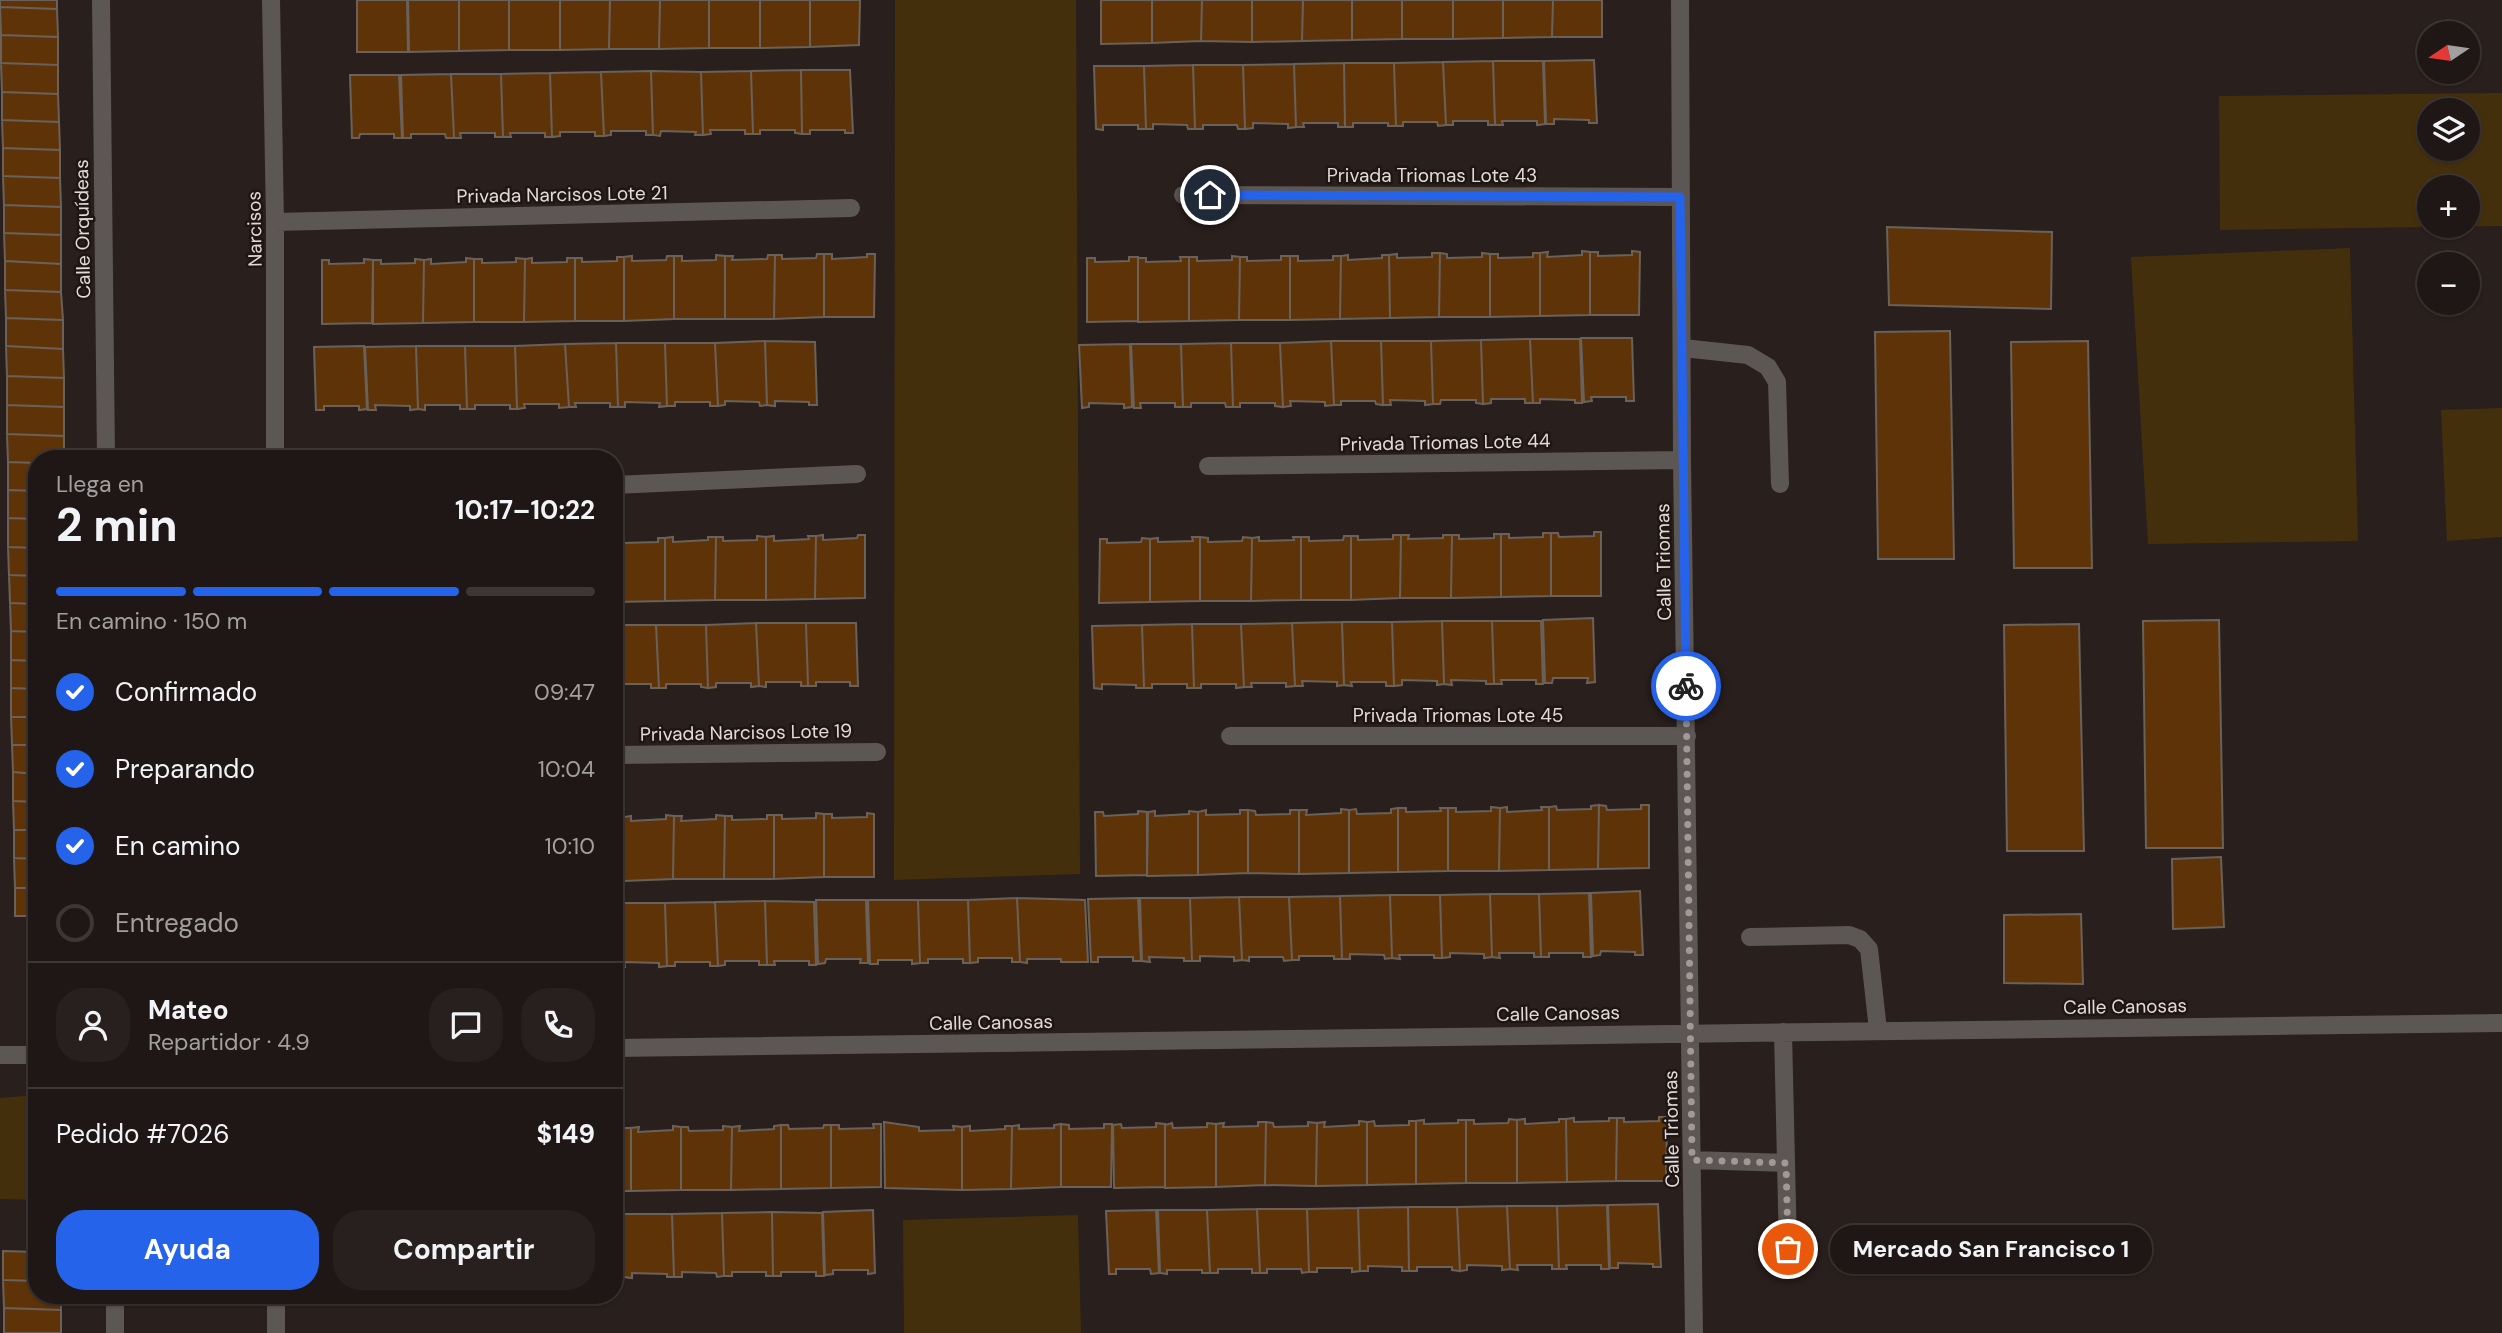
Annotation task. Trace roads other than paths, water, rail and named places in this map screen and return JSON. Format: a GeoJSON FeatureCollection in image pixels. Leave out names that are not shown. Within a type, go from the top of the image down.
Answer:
{"type":"FeatureCollection","features":[{"type":"Feature","properties":{"kind":"street","name":"Calle Orquídeas"},"geometry":{"type":"LineString","coordinates":[[101,0],[106,450]]}},
{"type":"Feature","properties":{"kind":"street","name":"Narcisos"},"geometry":{"type":"LineString","coordinates":[[271,0],[275,450]]}},
{"type":"Feature","properties":{"kind":"street","name":"Calle Triomas"},"geometry":{"type":"LineString","coordinates":[[1680,0],[1682,460],[1694,1333]]}},
{"type":"Feature","properties":{"kind":"street","name":"Privada Triomas Lote 43"},"geometry":{"type":"LineString","coordinates":[[1183,195],[1680,197]]}},
{"type":"Feature","properties":{"kind":"street","name":"Privada Narcisos Lote 21"},"geometry":{"type":"LineString","coordinates":[[275,222],[850,208]]}},
{"type":"Feature","properties":{"kind":"street"},"geometry":{"type":"LineString","coordinates":[[1683,348],[1748,355],[1768,367],[1777,382],[1780,484]]}},
{"type":"Feature","properties":{"kind":"street","name":"Privada Triomas Lote 44"},"geometry":{"type":"LineString","coordinates":[[1208,466],[1682,460]]}},
{"type":"Feature","properties":{"kind":"street"},"geometry":{"type":"LineString","coordinates":[[623,485],[857,474]]}},
{"type":"Feature","properties":{"kind":"street","name":"Privada Triomas Lote 45"},"geometry":{"type":"LineString","coordinates":[[1230,736],[1687,736]]}},
{"type":"Feature","properties":{"kind":"street","name":"Privada Narcisos Lote 19"},"geometry":{"type":"LineString","coordinates":[[623,755],[877,752]]}},
{"type":"Feature","properties":{"kind":"street"},"geometry":{"type":"LineString","coordinates":[[1750,937],[1849,935],[1860,939],[1869,949],[1878,1030]]}},
{"type":"Feature","properties":{"kind":"street","name":"Calle Canosas"},"geometry":{"type":"LineString","coordinates":[[623,1048],[2502,1023]]}},
{"type":"Feature","properties":{"kind":"street"},"geometry":{"type":"LineString","coordinates":[[1783,1032],[1788,1249]]}},
{"type":"Feature","properties":{"kind":"street"},"geometry":{"type":"LineString","coordinates":[[0,1055],[28,1055]]}},
{"type":"Feature","properties":{"kind":"street"},"geometry":{"type":"LineString","coordinates":[[1692,1160],[1786,1163]]}},
{"type":"Feature","properties":{"kind":"street"},"geometry":{"type":"LineString","coordinates":[[115,1304],[115,1333]]}},
{"type":"Feature","properties":{"kind":"street"},"geometry":{"type":"LineString","coordinates":[[276,1304],[276,1333]]}},
{"type":"Feature","properties":{"kind":"street"},"geometry":{"type":"LineString","coordinates":[[1677,1333],[1694,1333]]}},
{"type":"Feature","properties":{"kind":"place","name":"Mercado San Francisco 1"},"geometry":{"type":"Point","coordinates":[1788,1249]}}]}
